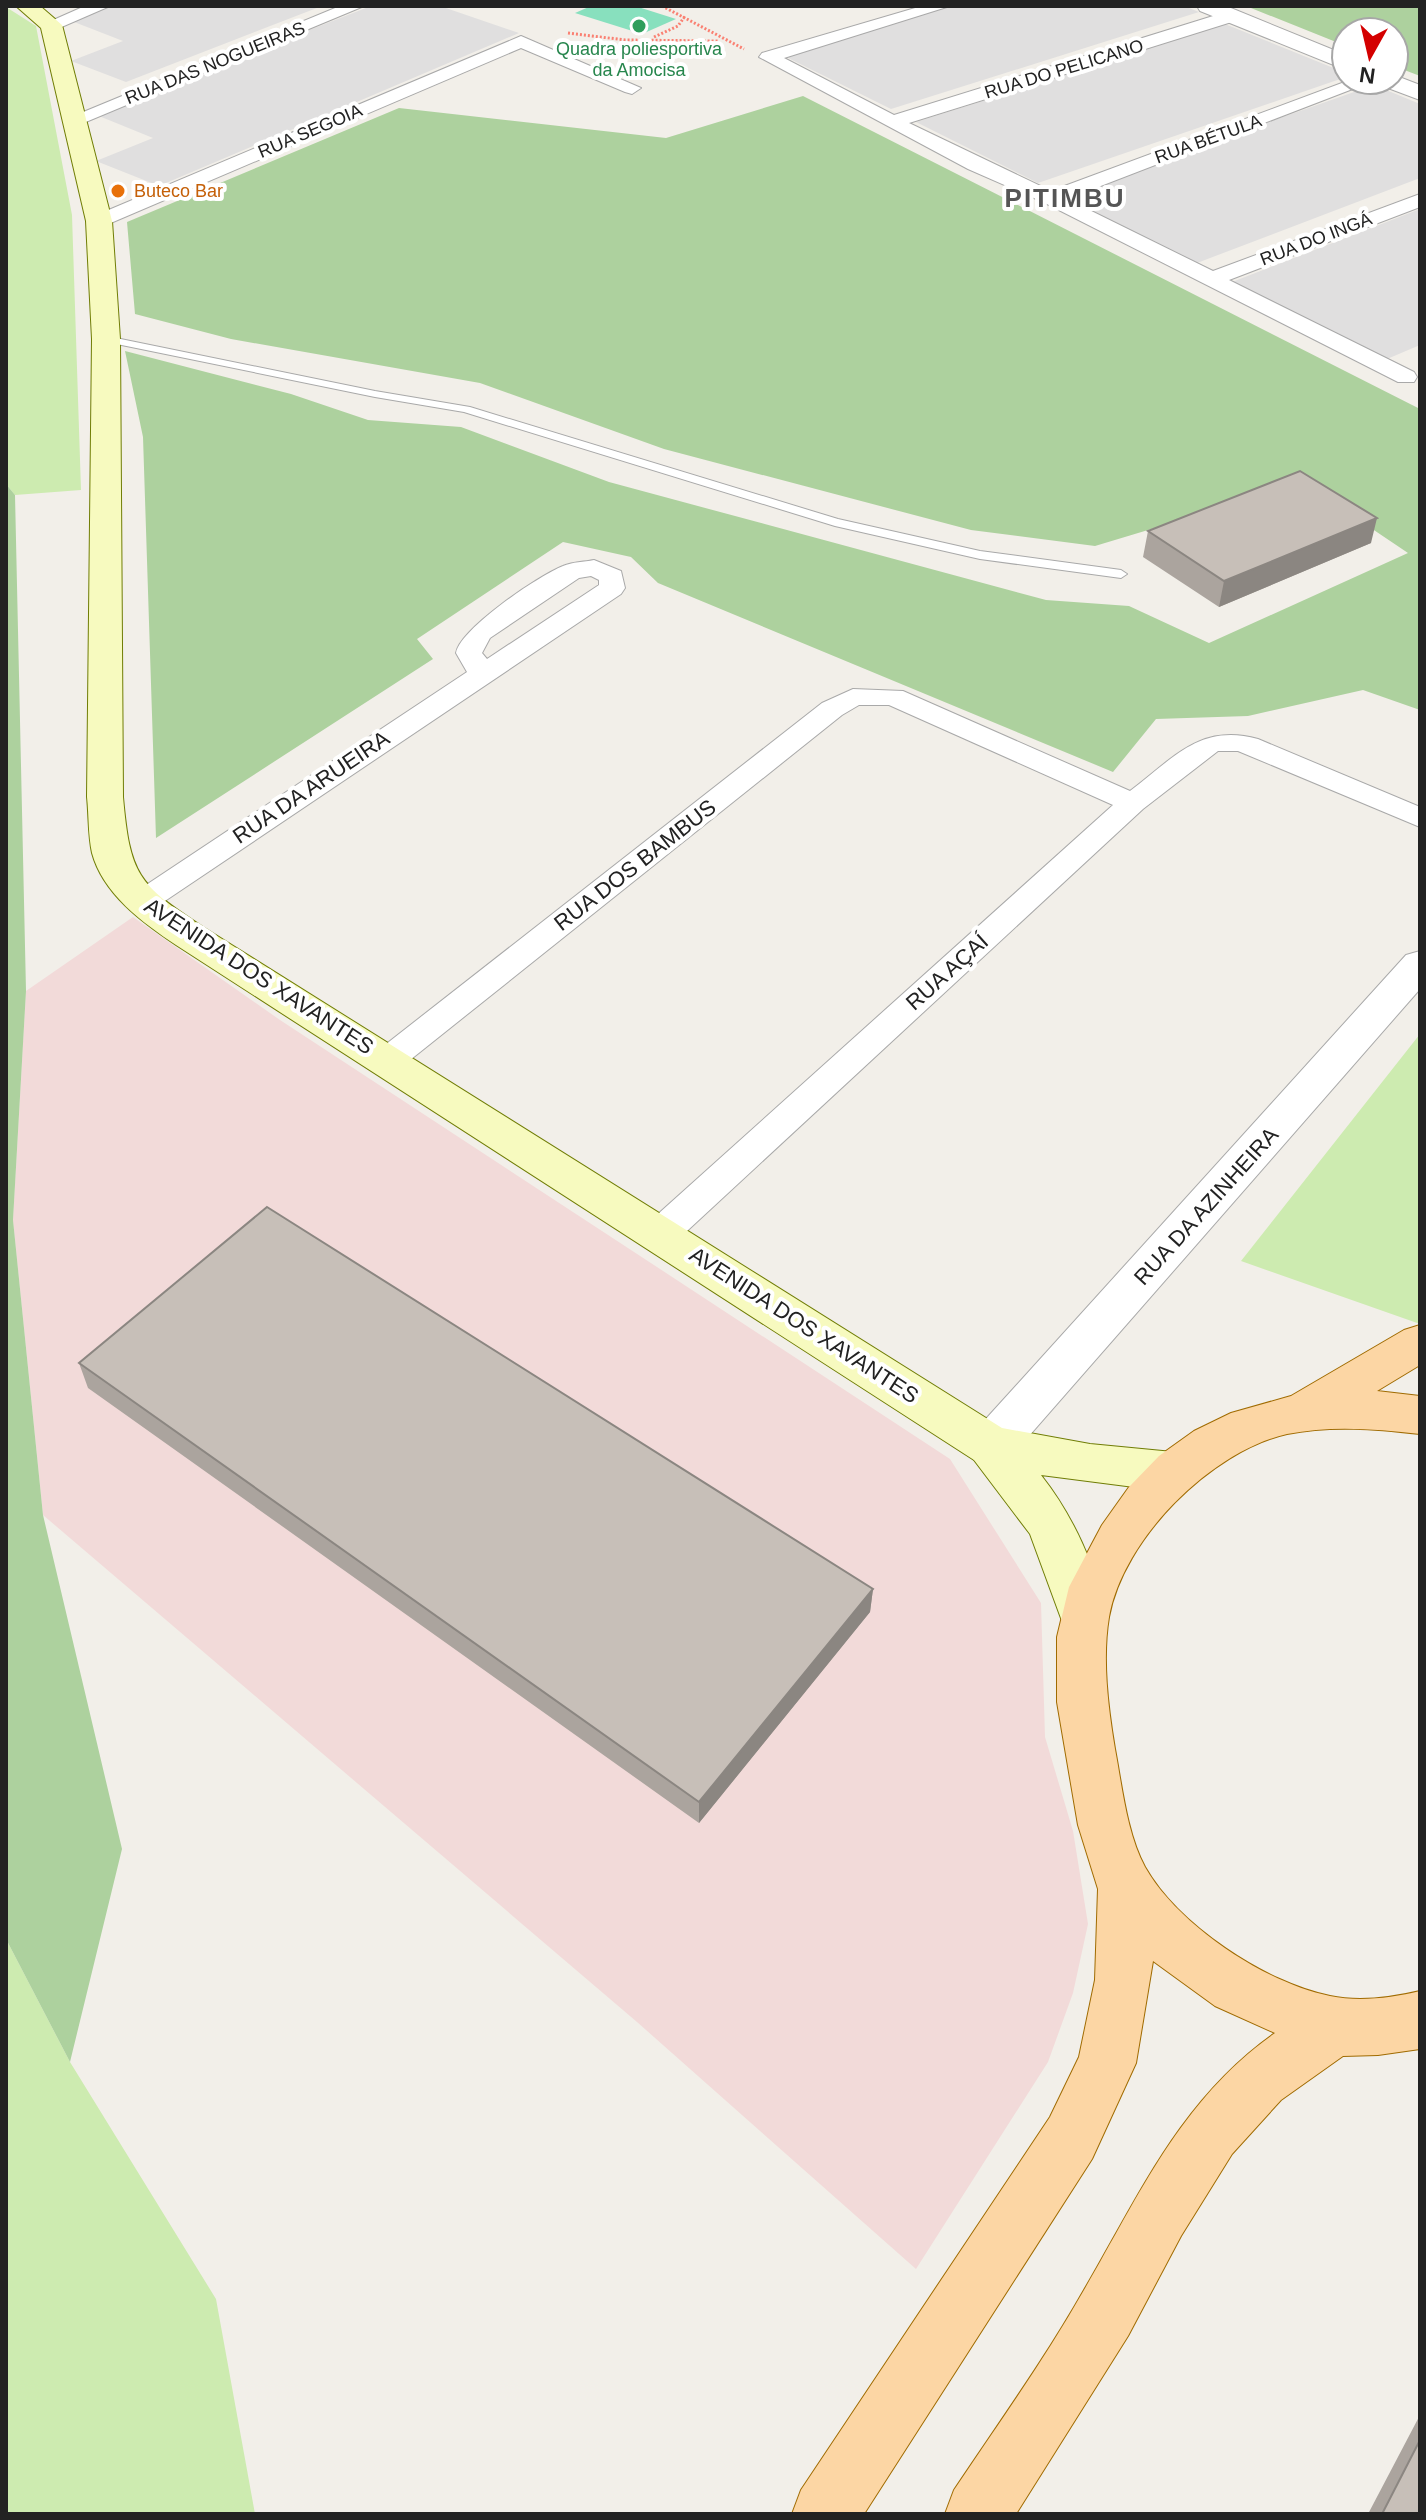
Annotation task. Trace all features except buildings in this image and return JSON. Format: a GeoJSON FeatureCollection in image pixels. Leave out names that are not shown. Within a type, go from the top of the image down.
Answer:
{"type":"FeatureCollection","features":[{"type":"Feature","properties":{"kind":"main road"},"geometry":{"type":"LineString","coordinates":[[27,6],[51,25]]}},
{"type":"Feature","properties":{"kind":"main road","name":"AVENIDA DOS XAVANTES"},"geometry":{"type":"LineString","coordinates":[[51,25],[99,221],[106,339],[105,797],[111,855],[122,878],[142,902],[991,1446],[1049,1522],[1068,1564],[1084,1616]]}},
{"type":"Feature","properties":{"kind":"main road"},"geometry":{"type":"LineString","coordinates":[[825,2514],[1071,2138],[1107,2063],[1124,1980],[1126,1889],[1088,1753],[1084,1616],[1106,1562],[1135,1513],[1173,1472],[1214,1440],[1261,1421],[1307,1409],[1420,1343]]}},
{"type":"Feature","properties":{"kind":"main road"},"geometry":{"type":"LineString","coordinates":[[1307,1409],[1420,1415]]}},
{"type":"Feature","properties":{"kind":"main road","name":"AVENIDA DOS XAVANTES"},"geometry":{"type":"LineString","coordinates":[[991,1446],[1090,1464],[1173,1472]]}},
{"type":"Feature","properties":{"kind":"main road"},"geometry":{"type":"LineString","coordinates":[[1126,1889],[1188,1958],[1250,1995],[1335,2026],[1420,2020]]}},
{"type":"Feature","properties":{"kind":"main road"},"geometry":{"type":"LineString","coordinates":[[978,2514],[1106,2314],[1159,2214],[1211,2133],[1260,2079],[1335,2026]]}},
{"type":"Feature","properties":{"kind":"street"},"geometry":{"type":"LineString","coordinates":[[51,25],[101,6]]}},
{"type":"Feature","properties":{"kind":"street","name":"RUA DAS NOGUEIRAS"},"geometry":{"type":"LineString","coordinates":[[74,120],[355,6]]}},
{"type":"Feature","properties":{"kind":"street"},"geometry":{"type":"LineString","coordinates":[[768,57],[941,6]]}},
{"type":"Feature","properties":{"kind":"street"},"geometry":{"type":"LineString","coordinates":[[1208,6],[1330,56]]}},
{"type":"Feature","properties":{"kind":"street","name":"RUA DO PELICANO"},"geometry":{"type":"LineString","coordinates":[[896,121],[1232,16]]}},
{"type":"Feature","properties":{"kind":"street"},"geometry":{"type":"LineString","coordinates":[[521,41],[632,88]]}},
{"type":"Feature","properties":{"kind":"street","name":"RUA SEGOIA"},"geometry":{"type":"LineString","coordinates":[[99,221],[521,41]]}},
{"type":"Feature","properties":{"kind":"street"},"geometry":{"type":"LineString","coordinates":[[768,57],[896,121],[975,165],[1050,198],[1414,380]]}},
{"type":"Feature","properties":{"kind":"street","name":"RUA BÉTULA"},"geometry":{"type":"LineString","coordinates":[[1050,198],[1330,94]]}},
{"type":"Feature","properties":{"kind":"street","name":"RUA DO INGÁ"},"geometry":{"type":"LineString","coordinates":[[1212,279],[1420,200]]}},
{"type":"Feature","properties":{"kind":"street","name":"RUA DA ARUEIRA"},"geometry":{"type":"LineString","coordinates":[[142,902],[481,672],[612,588],[612,576],[594,568],[571,572],[481,632],[471,643],[469,653],[481,672]]}},
{"type":"Feature","properties":{"kind":"street","name":"RUA DOS BAMBUS"},"geometry":{"type":"LineString","coordinates":[[388,1060],[832,709],[853,697],[893,697],[1133,803]]}},
{"type":"Feature","properties":{"kind":"street","name":"RUA AÇAÍ"},"geometry":{"type":"LineString","coordinates":[[661,1233],[1133,803],[1210,744],[1233,741],[1248,745],[1420,818]]}},
{"type":"Feature","properties":{"kind":"street","name":"RUA DA AZINHEIRA"},"geometry":{"type":"LineString","coordinates":[[991,1446],[1420,964]]}},
{"type":"Feature","properties":{"kind":"lane"},"geometry":{"type":"LineString","coordinates":[[106,339],[375,394],[466,409],[835,522],[980,555],[1121,574]]}},
{"type":"Feature","properties":{"kind":"path"},"geometry":{"type":"LineString","coordinates":[[662,6],[685,16],[719,41]]}},
{"type":"Feature","properties":{"kind":"path"},"geometry":{"type":"LineString","coordinates":[[650,39],[678,26],[685,16]]}},
{"type":"Feature","properties":{"kind":"path"},"geometry":{"type":"LineString","coordinates":[[521,41],[550,31],[719,41],[768,57]]}},
{"type":"Feature","properties":{"kind":"shaded area"},"geometry":{"type":"Polygon","coordinates":[[[109,6],[322,6],[126,82],[71,61],[123,41],[69,20],[109,6]]]}},
{"type":"Feature","properties":{"kind":"shaded area"},"geometry":{"type":"Polygon","coordinates":[[[371,6],[440,6],[519,33],[159,186],[96,161],[153,138],[94,114],[371,6]]]}},
{"type":"Feature","properties":{"kind":"shaded area"},"geometry":{"type":"Polygon","coordinates":[[[948,6],[1184,6],[1199,12],[891,109],[782,55],[948,6]]]}},
{"type":"Feature","properties":{"kind":"shaded area"},"geometry":{"type":"Polygon","coordinates":[[[1225,24],[1330,67],[1330,83],[1038,183],[916,122],[1225,24]]]}},
{"type":"Feature","properties":{"kind":"shaded area"},"geometry":{"type":"Polygon","coordinates":[[[1343,96],[1401,96],[1420,104],[1420,178],[1197,263],[1060,195],[1343,96]]]}},
{"type":"Feature","properties":{"kind":"shaded area"},"geometry":{"type":"Polygon","coordinates":[[[1420,209],[1420,345],[1387,359],[1232,282],[1420,209]]]}},
{"type":"Feature","properties":{"kind":"shaded area"},"geometry":{"type":"Polygon","coordinates":[[[133,917],[280,1020],[950,1459],[1041,1603],[1045,1737],[1073,1831],[1088,1924],[1073,1993],[1048,2062],[916,2269],[637,2022],[43,1515],[13,1220],[26,991],[133,917]]]}},
{"type":"Feature","properties":{"kind":"green space","name":"Quadra poliesportiva da Amocisa"},"geometry":{"type":"Polygon","coordinates":[[[591,6],[635,6],[676,19],[642,34],[575,13],[591,6]]]}},
{"type":"Feature","properties":{"kind":"green space"},"geometry":{"type":"Polygon","coordinates":[[[1246,6],[1420,6],[1420,76],[1410,72],[1410,16],[1330,16],[1330,40],[1246,6]]]}},
{"type":"Feature","properties":{"kind":"green space"},"geometry":{"type":"Polygon","coordinates":[[[6,7],[36,26],[72,215],[81,490],[15,495],[6,484],[6,7]]]}},
{"type":"Feature","properties":{"kind":"green space"},"geometry":{"type":"Polygon","coordinates":[[[803,96],[1420,409],[1420,710],[1363,690],[1248,716],[1156,719],[1113,772],[658,583],[631,557],[563,542],[417,639],[433,659],[156,838],[143,437],[125,351],[291,394],[368,420],[461,427],[609,482],[1046,600],[1129,606],[1209,643],[1408,553],[1304,483],[1095,546],[971,530],[664,449],[480,383],[231,339],[135,314],[127,222],[399,108],[666,138],[803,96]]]}},
{"type":"Feature","properties":{"kind":"green space"},"geometry":{"type":"Polygon","coordinates":[[[6,484],[15,495],[26,991],[13,1220],[43,1515],[122,1849],[70,2062],[6,1939],[6,484]]]}},
{"type":"Feature","properties":{"kind":"green space"},"geometry":{"type":"Polygon","coordinates":[[[1420,1034],[1420,1324],[1241,1261],[1420,1034]]]}},
{"type":"Feature","properties":{"kind":"green space"},"geometry":{"type":"Polygon","coordinates":[[[6,1939],[70,2062],[216,2299],[255,2514],[6,2514],[6,1939]]]}},
{"type":"Feature","properties":{"kind":"place","name":"Quadra poliesportiva da Amocisa"},"geometry":{"type":"Point","coordinates":[639,26]}},
{"type":"Feature","properties":{"kind":"place","name":"Buteco Bar"},"geometry":{"type":"Point","coordinates":[118,191]}},
{"type":"Feature","properties":{"kind":"district","name":"PITIMBU"},"geometry":{"type":"Point","coordinates":[1065,198]}}]}
